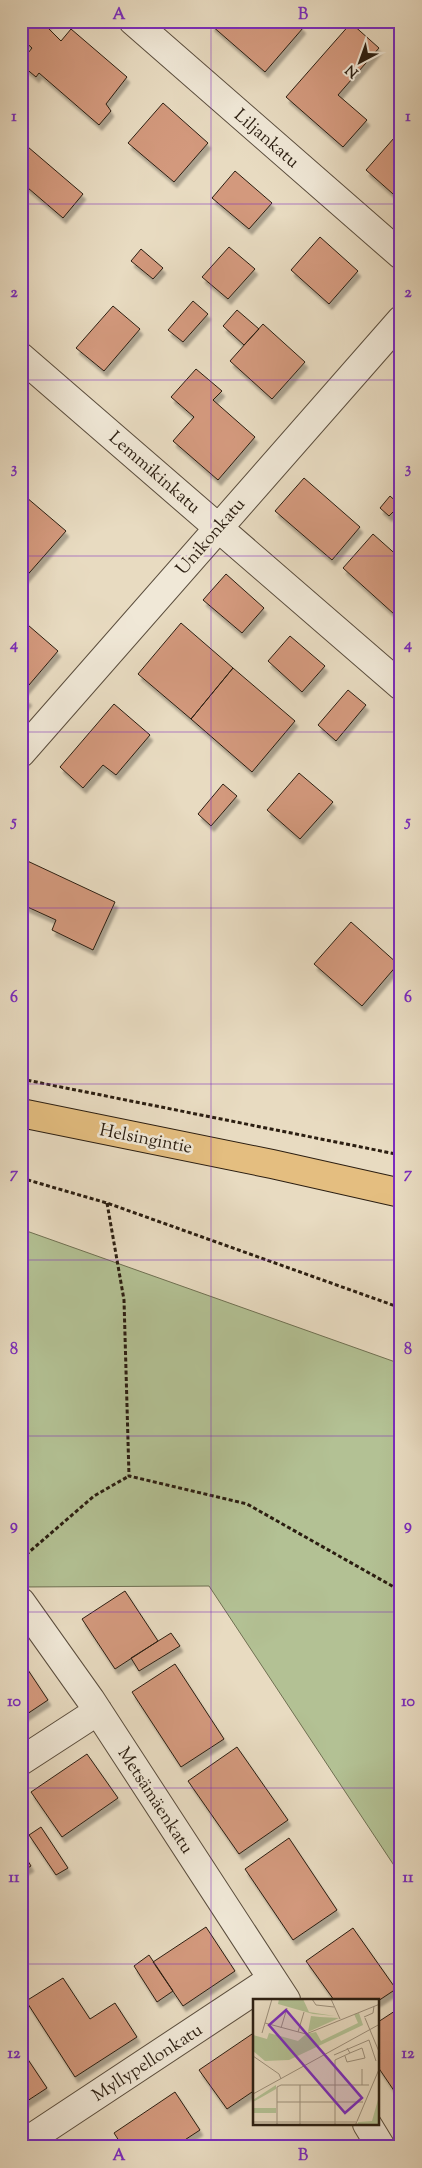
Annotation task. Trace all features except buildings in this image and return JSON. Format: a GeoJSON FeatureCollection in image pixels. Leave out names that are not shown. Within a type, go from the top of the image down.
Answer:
{"type":"FeatureCollection","features":[{"type":"Feature","properties":{"kind":"main road","name":"Helsingintie"},"geometry":{"type":"LineString","coordinates":[[21,1113],[401,1192]]}},
{"type":"Feature","properties":{"kind":"main road","name":"Helsingintie"},"geometry":{"type":"LineString","coordinates":[[272,1164],[401,1181]]}},
{"type":"Feature","properties":{"kind":"street","name":"Liljankatu"},"geometry":{"type":"LineString","coordinates":[[133,21],[401,254]]}},
{"type":"Feature","properties":{"kind":"street","name":"Unikonkatu"},"geometry":{"type":"LineString","coordinates":[[21,753],[401,320]]}},
{"type":"Feature","properties":{"kind":"street","name":"Lemmikinkatu"},"geometry":{"type":"LineString","coordinates":[[21,357],[401,686]]}},
{"type":"Feature","properties":{"kind":"street","name":"Metsämäenkatu"},"geometry":{"type":"LineString","coordinates":[[21,1602],[98,1712],[279,1990]]}},
{"type":"Feature","properties":{"kind":"street"},"geometry":{"type":"LineString","coordinates":[[21,1762],[98,1712]]}},
{"type":"Feature","properties":{"kind":"street","name":"Myllypellonkatu"},"geometry":{"type":"LineString","coordinates":[[264,1999],[279,1990]]}},
{"type":"Feature","properties":{"kind":"street","name":"Myllypellonkatu"},"geometry":{"type":"LineString","coordinates":[[21,2145],[253,2006]]}},
{"type":"Feature","properties":{"kind":"street"},"geometry":{"type":"LineString","coordinates":[[368,2126],[381,2147]]}},
{"type":"Feature","properties":{"kind":"path"},"geometry":{"type":"LineString","coordinates":[[21,1079],[401,1155]]}},
{"type":"Feature","properties":{"kind":"path"},"geometry":{"type":"LineString","coordinates":[[21,1178],[107,1203],[401,1308]]}},
{"type":"Feature","properties":{"kind":"path"},"geometry":{"type":"LineString","coordinates":[[107,1203],[124,1300],[129,1476]]}},
{"type":"Feature","properties":{"kind":"path"},"geometry":{"type":"LineString","coordinates":[[21,1559],[94,1496],[129,1476],[247,1504],[401,1591]]}},
{"type":"Feature","properties":{"kind":"green space"},"geometry":{"type":"Polygon","coordinates":[[[21,1229],[401,1364],[401,1876],[209,1586],[21,1587],[21,1229]]]}}]}
